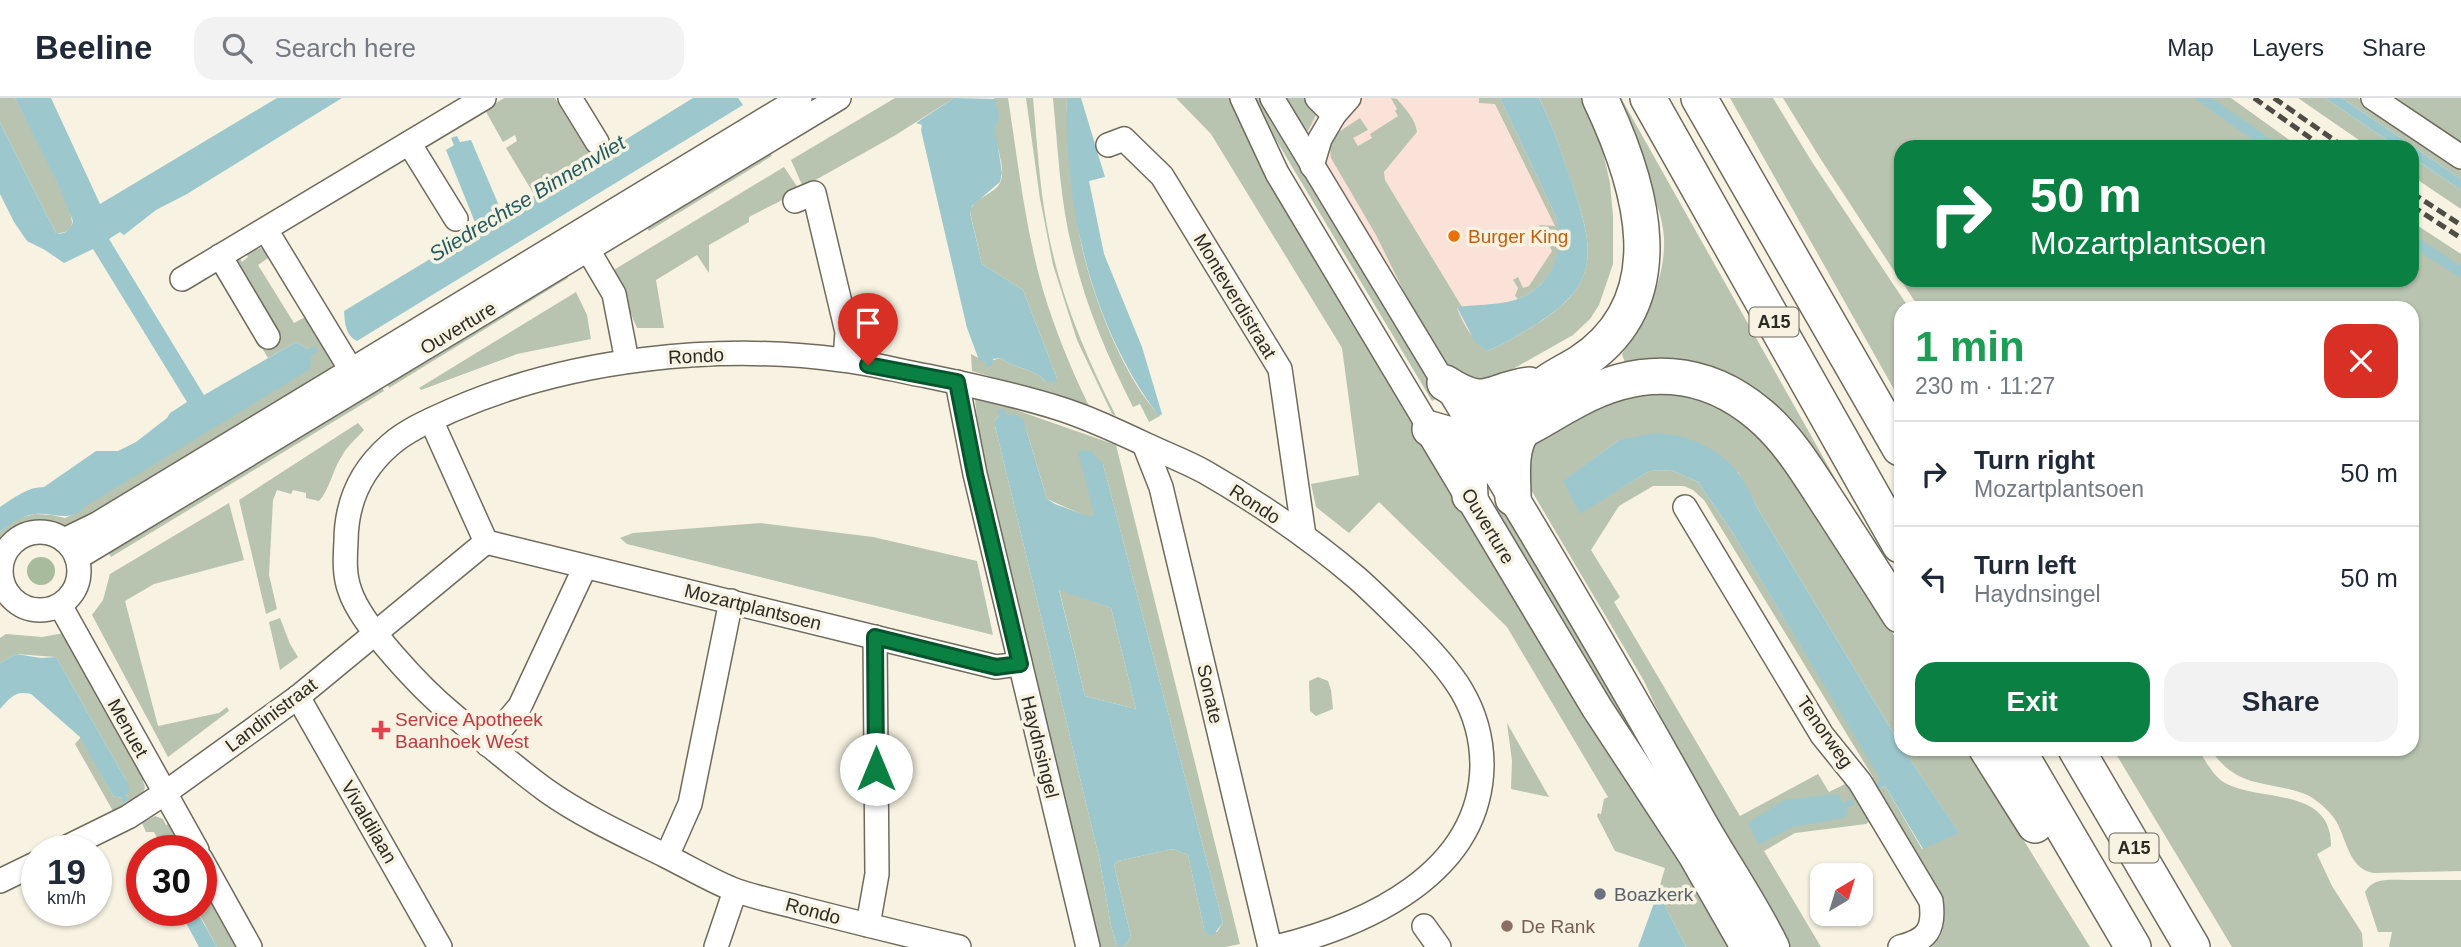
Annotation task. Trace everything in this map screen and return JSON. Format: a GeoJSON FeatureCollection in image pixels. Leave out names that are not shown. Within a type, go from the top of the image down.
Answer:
{"type":"FeatureCollection","features":[{"type":"Feature","properties":{"kind":"highway"},"geometry":{"type":"LineString","coordinates":[[1470,496],[1469,464],[1478,439],[1490,424],[1546,383],[1588,357],[1606,341],[1632,306],[1640,274],[1643,234],[1631,174],[1615,129],[1600,98]]}},
{"type":"Feature","properties":{"kind":"highway","name":"A15"},"geometry":{"type":"LineString","coordinates":[[1648,98],[1894,534]]}},
{"type":"Feature","properties":{"kind":"highway","name":"A15"},"geometry":{"type":"LineString","coordinates":[[1699,98],[1894,439]]}},
{"type":"Feature","properties":{"kind":"highway"},"geometry":{"type":"LineString","coordinates":[[1430,429],[1460,438],[1507,438],[1596,390],[1640,378],[1664,376],[1701,380],[1735,396],[1762,416],[1794,453],[1894,606]]}},
{"type":"Feature","properties":{"kind":"highway"},"geometry":{"type":"LineString","coordinates":[[1445,383],[1461,394],[1474,398],[1497,395],[1511,388],[1546,383]]}},
{"type":"Feature","properties":{"kind":"highway"},"geometry":{"type":"LineString","coordinates":[[1513,498],[1513,461],[1517,439],[1522,431]]}},
{"type":"Feature","properties":{"kind":"highway","name":"A15"},"geometry":{"type":"LineString","coordinates":[[1991,756],[2038,829],[2102,896]]}},
{"type":"Feature","properties":{"kind":"highway","name":"A15"},"geometry":{"type":"LineString","coordinates":[[2021,756],[2133,947]]}},
{"type":"Feature","properties":{"kind":"highway","name":"A15"},"geometry":{"type":"LineString","coordinates":[[2080,756],[2192,947]]}},
{"type":"Feature","properties":{"kind":"main road","name":"Ouverture"},"geometry":{"type":"LineString","coordinates":[[1430,429],[1597,708],[1694,856],[1746,947]]}},
{"type":"Feature","properties":{"kind":"main road","name":"Ouverture"},"geometry":{"type":"LineString","coordinates":[[1478,439],[1774,947]]}},
{"type":"Feature","properties":{"kind":"street"},"geometry":{"type":"LineString","coordinates":[[570,98],[597,142]]}},
{"type":"Feature","properties":{"kind":"street","name":"Ouverture"},"geometry":{"type":"LineString","coordinates":[[70,549],[583,242],[800,98]]}},
{"type":"Feature","properties":{"kind":"street","name":"Ouverture"},"geometry":{"type":"LineString","coordinates":[[776,114],[839,98]]}},
{"type":"Feature","properties":{"kind":"street","name":"Ouverture"},"geometry":{"type":"LineString","coordinates":[[1242,98],[1277,173],[1430,429]]}},
{"type":"Feature","properties":{"kind":"street","name":"Ouverture"},"geometry":{"type":"LineString","coordinates":[[1272,98],[1478,439]]}},
{"type":"Feature","properties":{"kind":"street"},"geometry":{"type":"LineString","coordinates":[[1317,98],[1334,116]]}},
{"type":"Feature","properties":{"kind":"street"},"geometry":{"type":"LineString","coordinates":[[1312,166],[1320,139],[1349,98]]}},
{"type":"Feature","properties":{"kind":"street"},"geometry":{"type":"LineString","coordinates":[[2374,98],[2461,157]]}},
{"type":"Feature","properties":{"kind":"street"},"geometry":{"type":"LineString","coordinates":[[182,279],[479,101]]}},
{"type":"Feature","properties":{"kind":"street","name":"Monteverdistraat"},"geometry":{"type":"LineString","coordinates":[[1108,145],[1124,139],[1162,176],[1280,369],[1304,536]]}},
{"type":"Feature","properties":{"kind":"street"},"geometry":{"type":"LineString","coordinates":[[409,143],[456,219]]}},
{"type":"Feature","properties":{"kind":"street"},"geometry":{"type":"LineString","coordinates":[[795,201],[814,193],[847,332],[845,360]]}},
{"type":"Feature","properties":{"kind":"street"},"geometry":{"type":"LineString","coordinates":[[266,230],[357,378]]}},
{"type":"Feature","properties":{"kind":"street"},"geometry":{"type":"LineString","coordinates":[[583,242],[614,294],[627,361]]}},
{"type":"Feature","properties":{"kind":"street"},"geometry":{"type":"LineString","coordinates":[[220,256],[268,337]]}},
{"type":"Feature","properties":{"kind":"street","name":"Rondo"},"geometry":{"type":"LineString","coordinates":[[959,947],[735,891],[606,827],[550,793],[438,702],[359,613],[345,572],[346,528],[350,502],[377,458],[394,440],[431,420],[480,398],[519,386],[627,361],[715,354],[845,360],[957,382],[1056,408],[1114,428],[1200,469],[1304,536],[1367,587],[1436,655],[1457,681],[1480,733],[1482,776],[1472,817],[1460,842],[1429,876],[1403,897],[1382,909],[1308,939],[1276,947]]}},
{"type":"Feature","properties":{"kind":"street","name":"Haydnsingel"},"geometry":{"type":"LineString","coordinates":[[957,382],[975,474],[1088,947]]}},
{"type":"Feature","properties":{"kind":"street"},"geometry":{"type":"LineString","coordinates":[[375,633],[486,542],[431,420]]}},
{"type":"Feature","properties":{"kind":"street","name":"Sonate"},"geometry":{"type":"LineString","coordinates":[[1144,444],[1161,487],[1269,947]]}},
{"type":"Feature","properties":{"kind":"street","name":"Tenorweg"},"geometry":{"type":"LineString","coordinates":[[1685,507],[1822,734],[1860,782],[1931,901],[1933,915],[1925,937],[1916,943],[1900,947]]}},
{"type":"Feature","properties":{"kind":"street"},"geometry":{"type":"LineString","coordinates":[[43,532],[70,549],[79,568],[71,595],[60,605],[50,609],[31,609],[7,603],[1,577],[5,554],[20,537],[43,532]]}},
{"type":"Feature","properties":{"kind":"street","name":"Mozartplantsoen"},"geometry":{"type":"LineString","coordinates":[[486,542],[996,667],[1020,664]]}},
{"type":"Feature","properties":{"kind":"street"},"geometry":{"type":"LineString","coordinates":[[488,744],[520,706],[586,567]]}},
{"type":"Feature","properties":{"kind":"street"},"geometry":{"type":"LineString","coordinates":[[667,856],[690,804],[731,601]]}},
{"type":"Feature","properties":{"kind":"street","name":"Menuet"},"geometry":{"type":"LineString","coordinates":[[60,605],[189,835]]}},
{"type":"Feature","properties":{"kind":"street","name":"Landinistraat"},"geometry":{"type":"LineString","coordinates":[[91,835],[128,817],[165,793],[298,697],[375,633]]}},
{"type":"Feature","properties":{"kind":"street"},"geometry":{"type":"LineString","coordinates":[[868,925],[877,874],[875,637]]}},
{"type":"Feature","properties":{"kind":"street","name":"Vivaldilaan"},"geometry":{"type":"LineString","coordinates":[[298,697],[440,947]]}},
{"type":"Feature","properties":{"kind":"street"},"geometry":{"type":"LineString","coordinates":[[0,881],[21,871]]}},
{"type":"Feature","properties":{"kind":"street"},"geometry":{"type":"LineString","coordinates":[[217,888],[250,947]]}},
{"type":"Feature","properties":{"kind":"street"},"geometry":{"type":"LineString","coordinates":[[716,947],[735,891]]}},
{"type":"Feature","properties":{"kind":"street"},"geometry":{"type":"LineString","coordinates":[[1424,926],[1439,947]]}},
{"type":"Feature","properties":{"kind":"shaded area"},"geometry":{"type":"Polygon","coordinates":[[[1283,98],[1516,98],[1576,228],[1563,289],[1449,361],[1283,98]]]}},
{"type":"Feature","properties":{"kind":"green space"},"geometry":{"type":"Polygon","coordinates":[[[0,98],[15,98],[48,162],[71,214],[72,223],[66,231],[56,233],[0,123],[0,98]]]}},
{"type":"Feature","properties":{"kind":"green space"},"geometry":{"type":"Polygon","coordinates":[[[504,98],[555,98],[582,142],[588,139],[604,139],[610,149],[535,196],[506,148],[517,141],[515,135],[503,142],[485,110],[504,98]]]}},
{"type":"Feature","properties":{"kind":"green space"},"geometry":{"type":"Polygon","coordinates":[[[895,98],[954,98],[894,136],[803,187],[791,160],[895,98]]]}},
{"type":"Feature","properties":{"kind":"green space"},"geometry":{"type":"Polygon","coordinates":[[[994,98],[1008,98],[1022,195],[1037,267],[1058,335],[1089,406],[1081,403],[1079,409],[1025,387],[972,371],[971,354],[986,362],[1001,358],[1035,373],[1045,381],[1057,378],[1023,290],[982,264],[970,212],[974,204],[1001,181],[1002,167],[996,136],[997,112],[994,98]]]}},
{"type":"Feature","properties":{"kind":"green space"},"geometry":{"type":"Polygon","coordinates":[[[1026,98],[1033,98],[1044,210],[1058,275],[1084,347],[1116,416],[1112,414],[1077,340],[1053,265],[1040,199],[1026,98]]]}},
{"type":"Feature","properties":{"kind":"green space"},"geometry":{"type":"Polygon","coordinates":[[[1053,98],[1067,98],[1077,218],[1082,248],[1097,300],[1132,377],[1160,416],[1149,422],[1140,404],[1133,407],[1124,388],[1098,331],[1078,272],[1062,195],[1053,98]]]}},
{"type":"Feature","properties":{"kind":"green space"},"geometry":{"type":"Polygon","coordinates":[[[1176,98],[1233,98],[1267,168],[1700,896],[1718,916],[1739,947],[1686,947],[1658,892],[1665,868],[1615,851],[1597,816],[1598,813],[1601,814],[1604,799],[1608,797],[1507,627],[1379,502],[1349,533],[1316,507],[1311,484],[1359,475],[1342,348],[1211,134],[1176,98]]]}},
{"type":"Feature","properties":{"kind":"green space"},"geometry":{"type":"Polygon","coordinates":[[[1251,98],[1260,98],[1441,396],[1432,401],[1251,98]]]}},
{"type":"Feature","properties":{"kind":"green space"},"geometry":{"type":"Polygon","coordinates":[[[1281,98],[1304,98],[1317,113],[1308,131],[1306,132],[1281,98]]]}},
{"type":"Feature","properties":{"kind":"green space"},"geometry":{"type":"Polygon","coordinates":[[[1391,98],[1397,99],[1407,111],[1417,132],[1384,172],[1385,180],[1462,307],[1457,308],[1465,326],[1487,351],[1509,341],[1554,312],[1571,296],[1587,264],[1585,225],[1556,138],[1539,98],[1583,98],[1602,148],[1610,183],[1613,264],[1599,305],[1590,319],[1573,335],[1490,382],[1454,378],[1419,322],[1376,235],[1331,158],[1330,148],[1334,135],[1360,118],[1368,130],[1353,138],[1358,146],[1372,138],[1370,134],[1398,116],[1391,98]]]}},
{"type":"Feature","properties":{"kind":"green space"},"geometry":{"type":"Polygon","coordinates":[[[1479,98],[1500,98],[1556,217],[1559,230],[1558,255],[1554,266],[1540,285],[1518,299],[1515,296],[1518,288],[1513,280],[1518,277],[1523,288],[1529,286],[1552,251],[1539,225],[1555,226],[1495,104],[1479,103],[1479,98]]]}},
{"type":"Feature","properties":{"kind":"green space"},"geometry":{"type":"Polygon","coordinates":[[[1607,98],[1621,98],[1890,576],[1782,425],[1626,366],[1622,354],[1652,299],[1661,269],[1664,238],[1650,187],[1607,98]]]}},
{"type":"Feature","properties":{"kind":"green space"},"geometry":{"type":"Polygon","coordinates":[[[1730,98],[1773,98],[1904,301],[1894,301],[1894,389],[1730,98]]]}},
{"type":"Feature","properties":{"kind":"green space"},"geometry":{"type":"Polygon","coordinates":[[[1783,98],[2231,98],[2289,140],[1894,140],[1894,271],[1783,98]]]}},
{"type":"Feature","properties":{"kind":"green space"},"geometry":{"type":"Polygon","coordinates":[[[2298,98],[2325,98],[2387,140],[2359,140],[2298,98]]]}},
{"type":"Feature","properties":{"kind":"green space"},"geometry":{"type":"Polygon","coordinates":[[[2342,98],[2358,98],[2461,168],[2461,179],[2419,150],[2419,140],[2404,140],[2342,98]]]}},
{"type":"Feature","properties":{"kind":"green space"},"geometry":{"type":"Polygon","coordinates":[[[2389,98],[2461,98],[2461,147],[2389,98]]]}},
{"type":"Feature","properties":{"kind":"green space"},"geometry":{"type":"Polygon","coordinates":[[[766,147],[772,156],[649,231],[643,222],[766,147]]]}},
{"type":"Feature","properties":{"kind":"green space"},"geometry":{"type":"Polygon","coordinates":[[[2419,162],[2461,190],[2461,209],[2419,181],[2419,162]]]}},
{"type":"Feature","properties":{"kind":"green space"},"geometry":{"type":"Polygon","coordinates":[[[784,167],[800,191],[749,217],[749,222],[709,245],[709,273],[697,255],[656,280],[664,328],[637,328],[612,271],[784,167]]]}},
{"type":"Feature","properties":{"kind":"green space"},"geometry":{"type":"Polygon","coordinates":[[[2419,227],[2461,254],[2461,871],[2374,873],[2365,870],[2353,859],[2334,818],[2317,801],[2300,792],[2242,778],[2216,756],[2419,756],[2419,301],[1914,301],[1906,287],[2419,287],[2419,227]]]}},
{"type":"Feature","properties":{"kind":"green space"},"geometry":{"type":"Polygon","coordinates":[[[261,248],[271,256],[258,265],[294,323],[307,316],[332,357],[334,370],[82,527],[59,531],[45,527],[25,530],[9,540],[0,555],[0,532],[16,519],[35,514],[65,518],[83,510],[83,507],[311,355],[308,349],[296,342],[268,358],[261,346],[273,339],[232,262],[239,257],[242,262],[248,257],[246,253],[261,248]]]}},
{"type":"Feature","properties":{"kind":"green space"},"geometry":{"type":"Polygon","coordinates":[[[563,270],[568,278],[389,388],[385,379],[563,270]]]}},
{"type":"Feature","properties":{"kind":"green space"},"geometry":{"type":"Polygon","coordinates":[[[576,292],[587,315],[591,339],[517,354],[421,390],[419,388],[576,292]]]}},
{"type":"Feature","properties":{"kind":"green space"},"geometry":{"type":"Polygon","coordinates":[[[379,382],[384,391],[111,557],[106,548],[379,382]]]}},
{"type":"Feature","properties":{"kind":"green space"},"geometry":{"type":"Polygon","coordinates":[[[1655,392],[1696,395],[1757,430],[1816,511],[1894,635],[1894,734],[1738,472],[1619,440],[1564,481],[1580,513],[1649,471],[1671,470],[1698,482],[1734,535],[1882,780],[1874,786],[1877,790],[1885,786],[1922,849],[1958,832],[1908,756],[1971,756],[2090,947],[1932,947],[1943,928],[1942,906],[1868,781],[1873,777],[1704,500],[1684,486],[1653,486],[1619,506],[1591,550],[1620,597],[1614,602],[1740,816],[1818,774],[1829,792],[1847,783],[1871,820],[1866,824],[1795,833],[1764,851],[1821,947],[1780,947],[1707,816],[1644,681],[1524,478],[1528,446],[1574,416],[1630,396],[1655,392]]]}},
{"type":"Feature","properties":{"kind":"green space"},"geometry":{"type":"Polygon","coordinates":[[[975,399],[999,404],[1116,445],[1240,944],[1225,947],[1097,947],[983,473],[975,399]],[[999,416],[995,420],[1099,857],[1117,946],[1124,946],[1131,937],[1114,865],[1118,861],[1173,849],[1188,855],[1204,929],[1217,932],[1223,923],[1103,464],[1094,514],[1090,518],[1047,499],[1027,432],[999,416]]]}},
{"type":"Feature","properties":{"kind":"green space"},"geometry":{"type":"Polygon","coordinates":[[[358,423],[364,430],[344,452],[326,492],[319,501],[306,498],[306,493],[293,490],[291,494],[277,490],[273,500],[269,575],[277,609],[266,614],[239,500],[358,423]]]}},
{"type":"Feature","properties":{"kind":"green space"},"geometry":{"type":"Polygon","coordinates":[[[1503,501],[1591,649],[1739,925],[1492,507],[1503,501]]]}},
{"type":"Feature","properties":{"kind":"green space"},"geometry":{"type":"Polygon","coordinates":[[[229,503],[244,560],[154,584],[125,601],[158,726],[219,713],[227,707],[229,711],[168,757],[92,615],[103,600],[110,574],[229,503]]]}},
{"type":"Feature","properties":{"kind":"green space"},"geometry":{"type":"Polygon","coordinates":[[[761,523],[873,537],[977,561],[993,635],[627,544],[620,538],[633,533],[761,523]]]}},
{"type":"Feature","properties":{"kind":"green space"},"geometry":{"type":"Polygon","coordinates":[[[41,557],[51,561],[55,571],[51,581],[41,585],[31,581],[27,571],[31,561],[41,557]]]}},
{"type":"Feature","properties":{"kind":"green space"},"geometry":{"type":"Polygon","coordinates":[[[1059,589],[1111,608],[1136,709],[1085,696],[1059,589]]]}},
{"type":"Feature","properties":{"kind":"green space"},"geometry":{"type":"Polygon","coordinates":[[[280,618],[298,657],[280,670],[269,622],[280,618]]]}},
{"type":"Feature","properties":{"kind":"green space"},"geometry":{"type":"Polygon","coordinates":[[[64,633],[146,779],[143,781],[143,794],[113,811],[75,744],[81,737],[113,796],[121,798],[125,803],[128,800],[126,780],[56,657],[16,654],[0,663],[0,638],[6,634],[42,637],[64,633]]]}},
{"type":"Feature","properties":{"kind":"green space"},"geometry":{"type":"Polygon","coordinates":[[[1318,677],[1328,681],[1333,709],[1316,716],[1310,711],[1309,681],[1318,677]]]}},
{"type":"Feature","properties":{"kind":"green space"},"geometry":{"type":"Polygon","coordinates":[[[1507,723],[1549,797],[1511,789],[1512,761],[1507,723]]]}},
{"type":"Feature","properties":{"kind":"green space"},"geometry":{"type":"Polygon","coordinates":[[[2117,756],[2203,756],[2213,772],[2225,783],[2239,789],[2291,799],[2307,805],[2320,814],[2328,827],[2331,846],[2317,854],[2332,886],[2362,933],[2363,947],[2232,947],[2117,756]]]}},
{"type":"Feature","properties":{"kind":"green space"},"geometry":{"type":"Polygon","coordinates":[[[155,816],[163,819],[166,825],[172,822],[179,835],[156,835],[154,832],[146,832],[142,823],[155,816]]]}},
{"type":"Feature","properties":{"kind":"green space"},"geometry":{"type":"Polygon","coordinates":[[[2388,880],[2461,880],[2461,947],[2389,947],[2392,932],[2378,932],[2365,892],[2368,887],[2388,880]]]}},
{"type":"Feature","properties":{"kind":"green space"},"geometry":{"type":"Polygon","coordinates":[[[217,904],[241,947],[217,947],[206,926],[217,926],[217,904]]]}},
{"type":"Feature","properties":{"kind":"water"},"geometry":{"type":"Polygon","coordinates":[[[15,98],[51,98],[100,204],[277,98],[342,98],[187,194],[156,210],[124,235],[120,232],[109,239],[204,395],[296,342],[308,349],[315,346],[318,351],[311,355],[310,369],[84,507],[77,514],[30,515],[16,520],[0,532],[0,507],[26,491],[44,487],[96,451],[118,451],[136,442],[187,402],[93,249],[64,263],[27,241],[14,222],[0,194],[0,123],[56,233],[67,231],[73,221],[57,182],[15,98]]]}},
{"type":"Feature","properties":{"kind":"water"},"geometry":{"type":"Polygon","coordinates":[[[693,98],[738,98],[743,105],[357,341],[350,335],[346,328],[344,311],[478,230],[446,150],[454,145],[451,138],[457,136],[460,142],[471,140],[503,215],[693,98]]]}},
{"type":"Feature","properties":{"kind":"water"},"geometry":{"type":"Polygon","coordinates":[[[954,98],[995,99],[999,116],[995,128],[1002,173],[1000,182],[972,206],[970,213],[982,264],[1023,290],[1057,378],[1054,382],[1045,381],[1035,373],[1001,358],[993,359],[992,365],[986,367],[986,362],[979,360],[967,328],[922,125],[916,123],[954,98]]]}},
{"type":"Feature","properties":{"kind":"water"},"geometry":{"type":"Polygon","coordinates":[[[1067,98],[1081,98],[1105,177],[1089,181],[1104,254],[1142,347],[1162,414],[1159,416],[1116,345],[1087,265],[1071,182],[1067,98]]]}},
{"type":"Feature","properties":{"kind":"water"},"geometry":{"type":"Polygon","coordinates":[[[1500,98],[1539,98],[1572,183],[1588,249],[1580,282],[1569,298],[1553,313],[1530,328],[1487,351],[1475,342],[1457,307],[1507,302],[1534,291],[1551,270],[1559,245],[1556,217],[1500,98]]]}},
{"type":"Feature","properties":{"kind":"water"},"geometry":{"type":"Polygon","coordinates":[[[2194,98],[2212,98],[2272,140],[2253,140],[2194,98]]]}},
{"type":"Feature","properties":{"kind":"water"},"geometry":{"type":"Polygon","coordinates":[[[2325,98],[2342,98],[2404,140],[2387,140],[2325,98]]]}},
{"type":"Feature","properties":{"kind":"water"},"geometry":{"type":"Polygon","coordinates":[[[2419,150],[2461,179],[2461,190],[2419,162],[2419,150]]]}},
{"type":"Feature","properties":{"kind":"water"},"geometry":{"type":"Polygon","coordinates":[[[2419,239],[2461,266],[2461,278],[2419,251],[2419,239]]]}},
{"type":"Feature","properties":{"kind":"water"},"geometry":{"type":"Polygon","coordinates":[[[1004,409],[1006,415],[1014,414],[1023,419],[1047,499],[1055,504],[1090,517],[1094,514],[1078,453],[1081,450],[1091,451],[1103,464],[1223,923],[1213,935],[1208,935],[1204,929],[1188,855],[1173,849],[1118,861],[1114,865],[1131,937],[1124,946],[1117,946],[1099,857],[995,426],[995,420],[999,416],[997,410],[1004,409]],[[1059,590],[1085,696],[1136,709],[1111,608],[1059,590]]]}},
{"type":"Feature","properties":{"kind":"water"},"geometry":{"type":"Polygon","coordinates":[[[1654,433],[1677,436],[1709,448],[1736,470],[1894,734],[1894,756],[1908,756],[1959,833],[1923,849],[1885,786],[1877,790],[1874,786],[1881,780],[1734,535],[1698,482],[1671,470],[1649,471],[1580,514],[1563,481],[1619,440],[1654,433]]]}},
{"type":"Feature","properties":{"kind":"water"},"geometry":{"type":"Polygon","coordinates":[[[16,654],[41,658],[56,657],[126,780],[130,789],[126,795],[129,800],[124,803],[121,798],[113,796],[80,737],[31,694],[17,694],[0,709],[0,663],[16,654]]]}},
{"type":"Feature","properties":{"kind":"water"},"geometry":{"type":"Polygon","coordinates":[[[1838,794],[1843,803],[1852,799],[1855,804],[1846,808],[1848,813],[1844,818],[1792,827],[1759,845],[1748,823],[1784,800],[1838,794]]]}},
{"type":"Feature","properties":{"kind":"water"},"geometry":{"type":"Polygon","coordinates":[[[1658,892],[1686,947],[1638,947],[1658,892]]]}},
{"type":"Feature","properties":{"kind":"water"},"geometry":{"type":"Polygon","coordinates":[[[188,926],[205,926],[217,947],[199,947],[188,926]]]}},
{"type":"Feature","properties":{"kind":"railway"},"geometry":{"type":"LineString","coordinates":[[2254,98],[2313,140]]}},
{"type":"Feature","properties":{"kind":"railway"},"geometry":{"type":"LineString","coordinates":[[2274,98],[2334,140]]}},
{"type":"Feature","properties":{"kind":"railway"},"geometry":{"type":"LineString","coordinates":[[2419,198],[2461,225]]}},
{"type":"Feature","properties":{"kind":"railway"},"geometry":{"type":"LineString","coordinates":[[2419,211],[2461,238]]}},
{"type":"Feature","properties":{"kind":"place","name":"Burger King"},"geometry":{"type":"Point","coordinates":[1454,236]}},
{"type":"Feature","properties":{"kind":"place","name":"Service Apotheek Baanhoek West"},"geometry":{"type":"Point","coordinates":[381,730]}},
{"type":"Feature","properties":{"kind":"place","name":"Boazkerk"},"geometry":{"type":"Point","coordinates":[1600,894]}},
{"type":"Feature","properties":{"kind":"place","name":"De Rank"},"geometry":{"type":"Point","coordinates":[1507,926]}},
{"type":"Feature","properties":{"kind":"route"},"geometry":{"type":"LineString","coordinates":[[868,365],[957,382],[975,474],[1020,664],[996,667],[875,637],[876,769]]}},
{"type":"Feature","properties":{"kind":"water label","name":"Sliedrechtse Binnenvliet"},"geometry":{"type":"Point","coordinates":[527,198]}}]}
